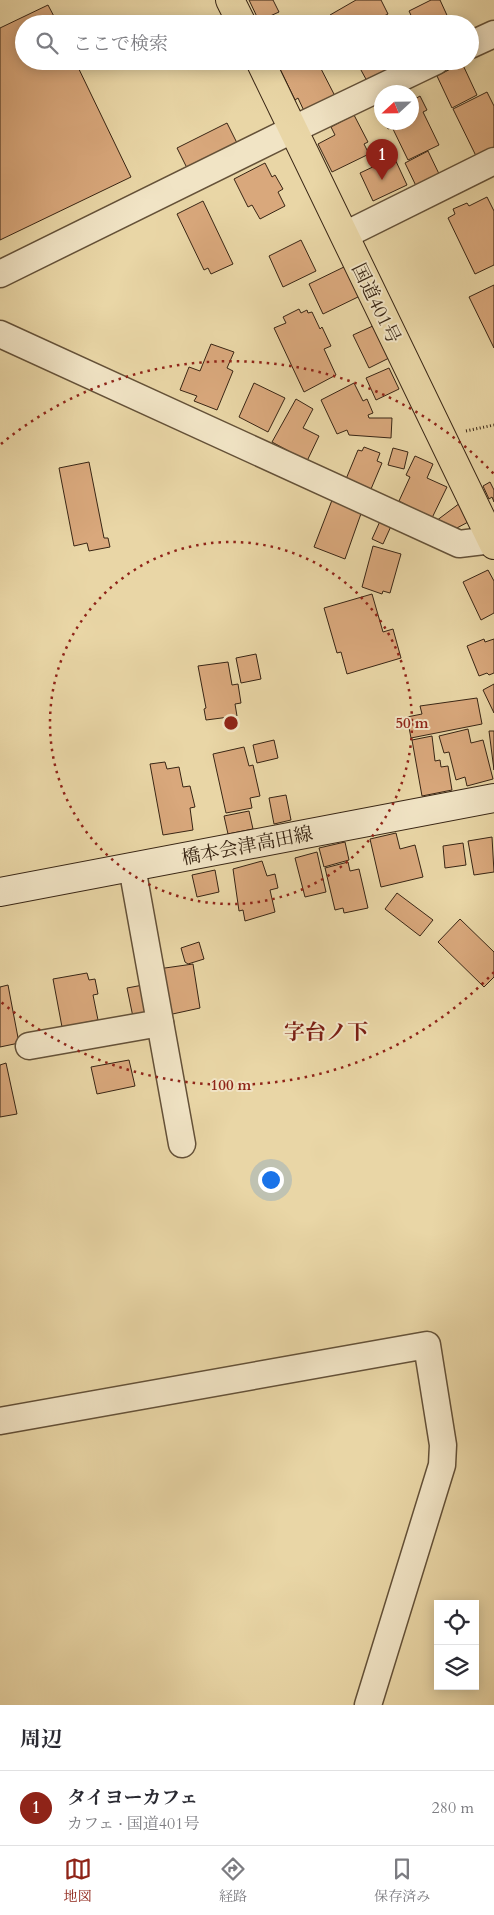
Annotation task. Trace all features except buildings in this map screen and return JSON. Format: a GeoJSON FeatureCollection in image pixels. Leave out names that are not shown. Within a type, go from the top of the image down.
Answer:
{"type":"FeatureCollection","features":[{"type":"Feature","properties":{"kind":"highway"},"geometry":{"type":"LineString","coordinates":[[230,0],[238,15]]}},
{"type":"Feature","properties":{"kind":"highway","name":"国道401号"},"geometry":{"type":"LineString","coordinates":[[264,70],[493,543]]}},
{"type":"Feature","properties":{"kind":"main road","name":"橋本会津高田線"},"geometry":{"type":"LineString","coordinates":[[0,892],[494,798]]}},
{"type":"Feature","properties":{"kind":"street"},"geometry":{"type":"LineString","coordinates":[[479,41],[494,34]]}},
{"type":"Feature","properties":{"kind":"street"},"geometry":{"type":"LineString","coordinates":[[0,274],[417,70]]}},
{"type":"Feature","properties":{"kind":"street"},"geometry":{"type":"LineString","coordinates":[[345,235],[494,161]]}},
{"type":"Feature","properties":{"kind":"street"},"geometry":{"type":"LineString","coordinates":[[0,334],[459,544],[493,543]]}},
{"type":"Feature","properties":{"kind":"street"},"geometry":{"type":"LineString","coordinates":[[132,867],[182,1144]]}},
{"type":"Feature","properties":{"kind":"street"},"geometry":{"type":"LineString","coordinates":[[29,1046],[160,1023]]}},
{"type":"Feature","properties":{"kind":"street"},"geometry":{"type":"LineString","coordinates":[[0,1421],[428,1346],[443,1444],[442,1465],[368,1705]]}},
{"type":"Feature","properties":{"kind":"place","name":"タイヨーカフェ"},"geometry":{"type":"Point","coordinates":[382,180]}},
{"type":"Feature","properties":{"kind":"district","name":"字台ノ下"},"geometry":{"type":"Point","coordinates":[326,1032]}}]}
